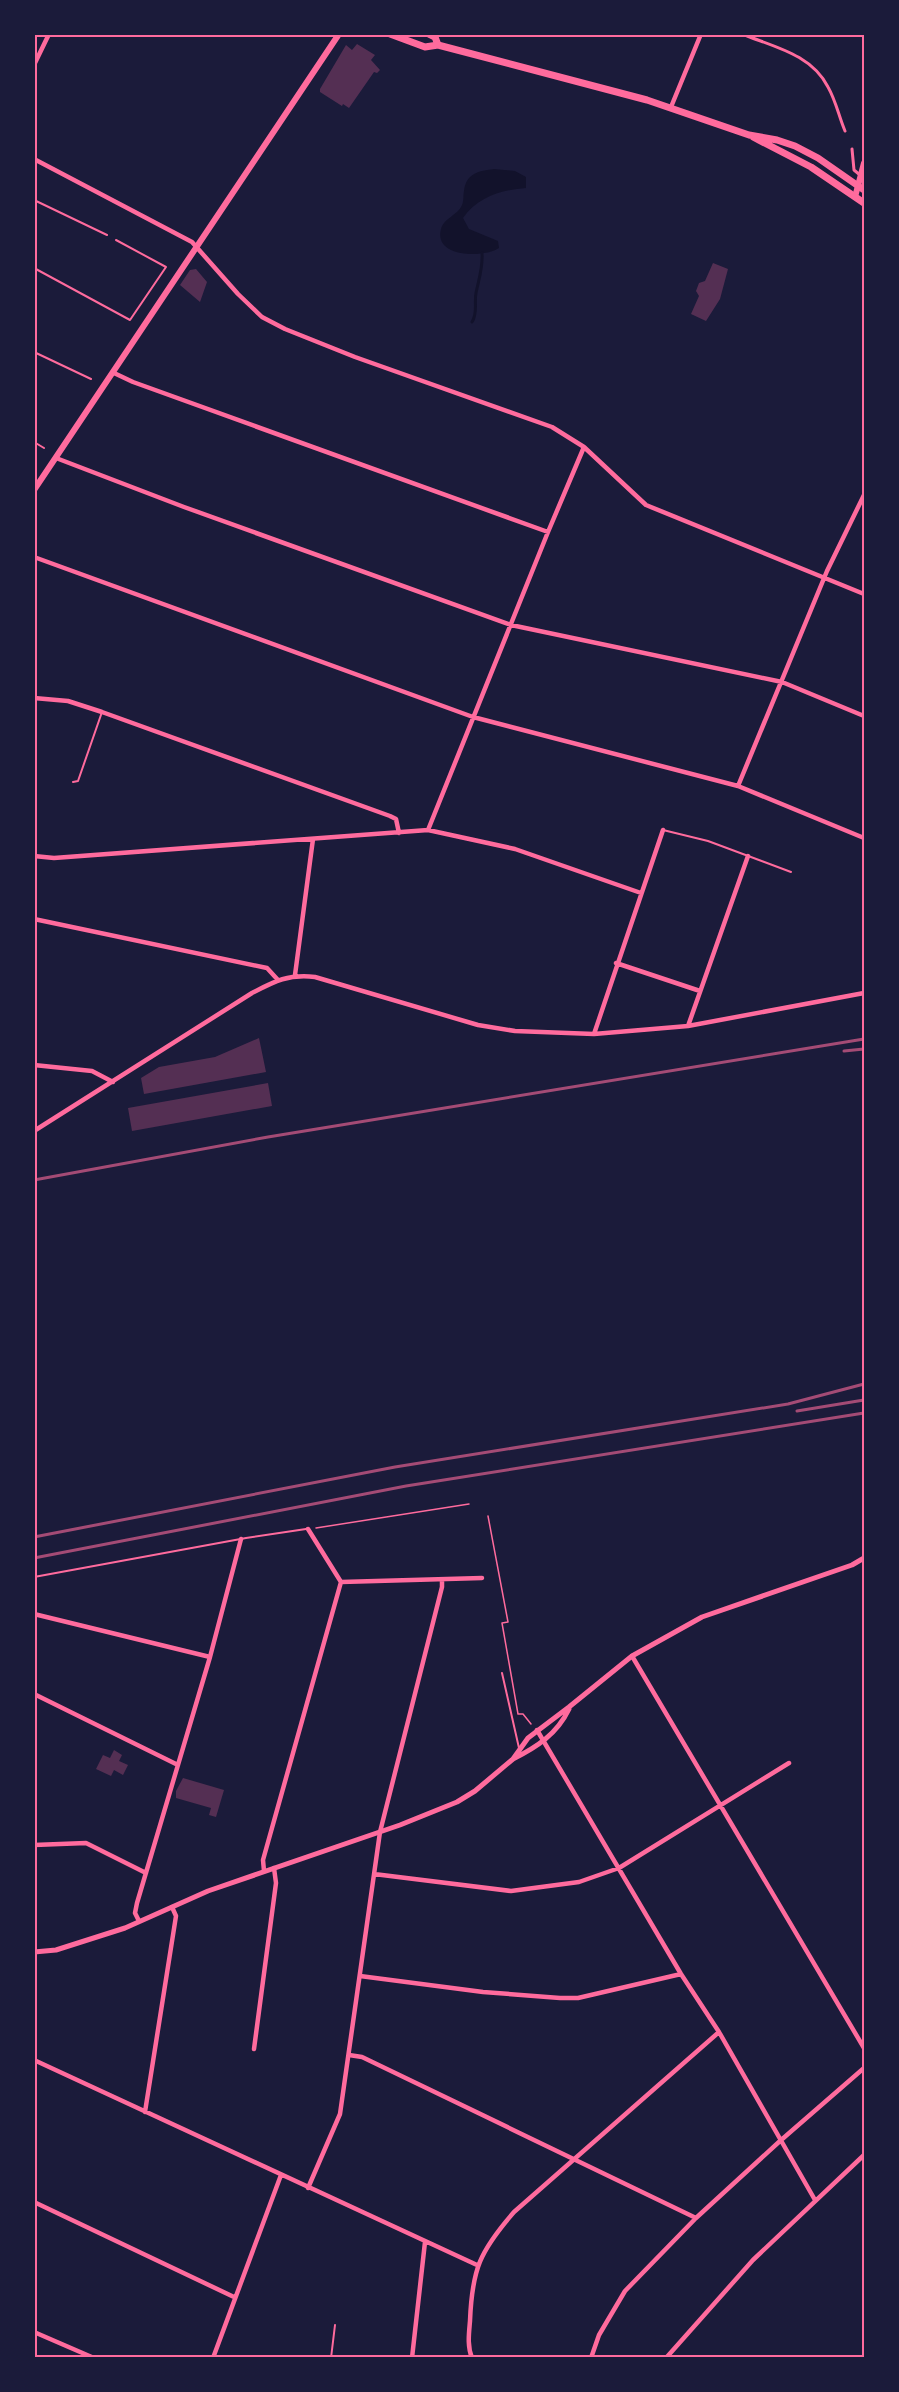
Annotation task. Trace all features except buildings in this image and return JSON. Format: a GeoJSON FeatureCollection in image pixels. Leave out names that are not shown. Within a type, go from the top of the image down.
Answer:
{"type":"FeatureCollection","features":[{"type":"Feature","properties":{"kind":"main road"},"geometry":{"type":"LineString","coordinates":[[34,490],[339,34]]}},
{"type":"Feature","properties":{"kind":"main road"},"geometry":{"type":"LineString","coordinates":[[390,34],[425,47],[438,45],[671,107],[748,135],[795,146],[818,158],[864,190]]}},
{"type":"Feature","properties":{"kind":"main road"},"geometry":{"type":"LineString","coordinates":[[429,34],[435,37],[438,45]]}},
{"type":"Feature","properties":{"kind":"main road"},"geometry":{"type":"LineString","coordinates":[[748,135],[811,167],[864,203]]}},
{"type":"Feature","properties":{"kind":"main road"},"geometry":{"type":"LineString","coordinates":[[855,197],[864,163]]}},
{"type":"Feature","properties":{"kind":"street"},"geometry":{"type":"LineString","coordinates":[[34,65],[49,34]]}},
{"type":"Feature","properties":{"kind":"street"},"geometry":{"type":"LineString","coordinates":[[671,107],[701,34]]}},
{"type":"Feature","properties":{"kind":"street"},"geometry":{"type":"LineString","coordinates":[[742,34],[802,58],[817,69],[829,88],[845,131]]}},
{"type":"Feature","properties":{"kind":"street"},"geometry":{"type":"LineString","coordinates":[[852,149],[854,170],[860,175]]}},
{"type":"Feature","properties":{"kind":"street"},"geometry":{"type":"LineString","coordinates":[[34,159],[187,239],[262,317],[285,329],[355,357],[552,427],[584,447],[646,505],[864,594]]}},
{"type":"Feature","properties":{"kind":"street"},"geometry":{"type":"LineString","coordinates":[[114,373],[133,382],[548,532]]}},
{"type":"Feature","properties":{"kind":"street"},"geometry":{"type":"LineString","coordinates":[[428,830],[584,447]]}},
{"type":"Feature","properties":{"kind":"street"},"geometry":{"type":"LineString","coordinates":[[56,458],[511,625],[782,682],[864,716]]}},
{"type":"Feature","properties":{"kind":"street"},"geometry":{"type":"LineString","coordinates":[[738,786],[825,578],[864,495]]}},
{"type":"Feature","properties":{"kind":"street"},"geometry":{"type":"LineString","coordinates":[[34,557],[473,717],[738,786],[864,838]]}},
{"type":"Feature","properties":{"kind":"street"},"geometry":{"type":"LineString","coordinates":[[34,698],[68,701],[102,712],[390,816],[396,819],[399,833]]}},
{"type":"Feature","properties":{"kind":"street"},"geometry":{"type":"LineString","coordinates":[[34,856],[54,858],[428,830],[515,849],[641,893]]}},
{"type":"Feature","properties":{"kind":"street"},"geometry":{"type":"LineString","coordinates":[[594,1034],[616,963],[663,830]]}},
{"type":"Feature","properties":{"kind":"street"},"geometry":{"type":"LineString","coordinates":[[295,975],[313,839]]}},
{"type":"Feature","properties":{"kind":"street"},"geometry":{"type":"LineString","coordinates":[[688,1026],[748,856]]}},
{"type":"Feature","properties":{"kind":"street"},"geometry":{"type":"LineString","coordinates":[[34,919],[267,968],[278,980]]}},
{"type":"Feature","properties":{"kind":"street"},"geometry":{"type":"LineString","coordinates":[[616,963],[700,991]]}},
{"type":"Feature","properties":{"kind":"street"},"geometry":{"type":"LineString","coordinates":[[34,1131],[252,993],[278,980],[295,975],[315,977],[478,1025],[514,1031],[594,1034],[688,1026],[864,993]]}},
{"type":"Feature","properties":{"kind":"street"},"geometry":{"type":"LineString","coordinates":[[34,1065],[92,1071],[113,1082]]}},
{"type":"Feature","properties":{"kind":"street"},"geometry":{"type":"LineString","coordinates":[[264,1871],[262,1860],[341,1582],[308,1529]]}},
{"type":"Feature","properties":{"kind":"street"},"geometry":{"type":"LineString","coordinates":[[139,1921],[135,1913],[210,1657],[241,1539]]}},
{"type":"Feature","properties":{"kind":"street"},"geometry":{"type":"LineString","coordinates":[[513,1759],[519,1748],[537,1730],[570,1707],[632,1656],[702,1617],[852,1565],[864,1558]]}},
{"type":"Feature","properties":{"kind":"street"},"geometry":{"type":"LineString","coordinates":[[341,1582],[482,1578]]}},
{"type":"Feature","properties":{"kind":"street"},"geometry":{"type":"LineString","coordinates":[[308,2188],[340,2114],[380,1832],[442,1580]]}},
{"type":"Feature","properties":{"kind":"street"},"geometry":{"type":"LineString","coordinates":[[34,1614],[210,1657]]}},
{"type":"Feature","properties":{"kind":"street"},"geometry":{"type":"LineString","coordinates":[[632,1656],[864,2048]]}},
{"type":"Feature","properties":{"kind":"street"},"geometry":{"type":"LineString","coordinates":[[34,1694],[178,1765]]}},
{"type":"Feature","properties":{"kind":"street"},"geometry":{"type":"LineString","coordinates":[[34,1952],[64,1948],[139,1921],[208,1891],[380,1832],[458,1802],[475,1791],[513,1759],[543,1742],[562,1723],[570,1707]]}},
{"type":"Feature","properties":{"kind":"street"},"geometry":{"type":"LineString","coordinates":[[537,1730],[681,1974],[718,2032],[815,2200]]}},
{"type":"Feature","properties":{"kind":"street"},"geometry":{"type":"LineString","coordinates":[[374,1874],[511,1891],[579,1882],[620,1869],[789,1763]]}},
{"type":"Feature","properties":{"kind":"street"},"geometry":{"type":"LineString","coordinates":[[34,1845],[86,1843],[146,1873]]}},
{"type":"Feature","properties":{"kind":"street"},"geometry":{"type":"LineString","coordinates":[[254,2049],[276,1883],[274,1868]]}},
{"type":"Feature","properties":{"kind":"street"},"geometry":{"type":"LineString","coordinates":[[145,2112],[176,1916],[172,1906]]}},
{"type":"Feature","properties":{"kind":"street"},"geometry":{"type":"LineString","coordinates":[[360,1976],[483,1992],[578,1998],[681,1974]]}},
{"type":"Feature","properties":{"kind":"street"},"geometry":{"type":"LineString","coordinates":[[472,2358],[469,2350],[470,2304],[477,2265],[493,2236],[514,2212],[718,2032]]}},
{"type":"Feature","properties":{"kind":"street"},"geometry":{"type":"LineString","coordinates":[[349,2055],[362,2058],[696,2218]]}},
{"type":"Feature","properties":{"kind":"street"},"geometry":{"type":"LineString","coordinates":[[34,2060],[477,2265]]}},
{"type":"Feature","properties":{"kind":"street"},"geometry":{"type":"LineString","coordinates":[[591,2358],[599,2335],[625,2291],[696,2218],[864,2068]]}},
{"type":"Feature","properties":{"kind":"street"},"geometry":{"type":"LineString","coordinates":[[666,2358],[753,2260],[864,2156]]}},
{"type":"Feature","properties":{"kind":"street"},"geometry":{"type":"LineString","coordinates":[[213,2358],[281,2175]]}},
{"type":"Feature","properties":{"kind":"street"},"geometry":{"type":"LineString","coordinates":[[34,2202],[234,2297]]}},
{"type":"Feature","properties":{"kind":"street"},"geometry":{"type":"LineString","coordinates":[[412,2358],[425,2241]]}},
{"type":"Feature","properties":{"kind":"street"},"geometry":{"type":"LineString","coordinates":[[34,2332],[94,2358]]}},
{"type":"Feature","properties":{"kind":"lane"},"geometry":{"type":"LineString","coordinates":[[34,200],[107,235]]}},
{"type":"Feature","properties":{"kind":"lane"},"geometry":{"type":"LineString","coordinates":[[34,268],[130,320],[166,267],[116,240]]}},
{"type":"Feature","properties":{"kind":"lane"},"geometry":{"type":"LineString","coordinates":[[34,352],[91,379]]}},
{"type":"Feature","properties":{"kind":"lane"},"geometry":{"type":"LineString","coordinates":[[34,442],[44,448]]}},
{"type":"Feature","properties":{"kind":"lane"},"geometry":{"type":"LineString","coordinates":[[73,782],[78,781],[102,712]]}},
{"type":"Feature","properties":{"kind":"lane"},"geometry":{"type":"LineString","coordinates":[[663,830],[708,841],[791,872]]}},
{"type":"Feature","properties":{"kind":"lane"},"geometry":{"type":"LineString","coordinates":[[34,1577],[308,1529]]}},
{"type":"Feature","properties":{"kind":"lane"},"geometry":{"type":"LineString","coordinates":[[502,1673],[519,1748]]}},
{"type":"Feature","properties":{"kind":"lane"},"geometry":{"type":"LineString","coordinates":[[330,2358],[335,2325]]}},
{"type":"Feature","properties":{"kind":"path"},"geometry":{"type":"LineString","coordinates":[[308,1529],[469,1504]]}},
{"type":"Feature","properties":{"kind":"path"},"geometry":{"type":"LineString","coordinates":[[488,1516],[508,1622],[502,1623],[518,1714],[523,1714],[537,1730]]}},
{"type":"Feature","properties":{"kind":"shaded area"},"geometry":{"type":"Polygon","coordinates":[[[494,169],[515,171],[526,177],[526,188],[491,196],[476,205],[463,218],[469,229],[498,241],[499,248],[472,254],[462,253],[445,246],[441,239],[441,229],[460,208],[467,180],[478,172],[494,169]]]}},
{"type":"Feature","properties":{"kind":"waterway"},"geometry":{"type":"LineString","coordinates":[[472,322],[475,315],[482,253]]}},
{"type":"Feature","properties":{"kind":"railway"},"geometry":{"type":"LineString","coordinates":[[34,1180],[268,1137],[864,1039]]}},
{"type":"Feature","properties":{"kind":"railway"},"geometry":{"type":"LineString","coordinates":[[844,1051],[864,1049]]}},
{"type":"Feature","properties":{"kind":"railway"},"geometry":{"type":"LineString","coordinates":[[34,1537],[395,1467],[788,1404],[864,1384]]}},
{"type":"Feature","properties":{"kind":"railway"},"geometry":{"type":"LineString","coordinates":[[797,1411],[864,1400]]}},
{"type":"Feature","properties":{"kind":"railway"},"geometry":{"type":"LineString","coordinates":[[34,1558],[406,1486],[864,1413]]}}]}
